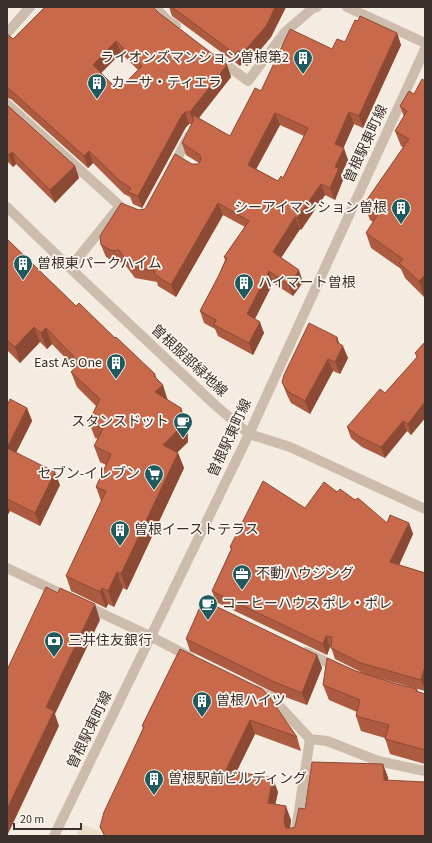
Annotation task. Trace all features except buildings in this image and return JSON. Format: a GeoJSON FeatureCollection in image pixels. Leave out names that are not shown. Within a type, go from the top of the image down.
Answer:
{"type":"FeatureCollection","features":[{"type":"Feature","properties":{"kind":"street"},"geometry":{"type":"LineString","coordinates":[[7,33],[30,7]]}},
{"type":"Feature","properties":{"kind":"street"},"geometry":{"type":"LineString","coordinates":[[155,7],[163,16],[186,34]]}},
{"type":"Feature","properties":{"kind":"street"},"geometry":{"type":"LineString","coordinates":[[163,16],[171,7]]}},
{"type":"Feature","properties":{"kind":"street"},"geometry":{"type":"LineString","coordinates":[[211,53],[248,82],[285,32],[313,8],[317,7]]}},
{"type":"Feature","properties":{"kind":"street"},"geometry":{"type":"LineString","coordinates":[[347,7],[425,43]]}},
{"type":"Feature","properties":{"kind":"street","name":"曽根駅東町線"},"geometry":{"type":"LineString","coordinates":[[54,836],[249,434],[416,79],[425,49]]}},
{"type":"Feature","properties":{"kind":"street"},"geometry":{"type":"LineString","coordinates":[[7,104],[123,207],[70,268]]}},
{"type":"Feature","properties":{"kind":"street"},"geometry":{"type":"LineString","coordinates":[[166,177],[192,130]]}},
{"type":"Feature","properties":{"kind":"street"},"geometry":{"type":"LineString","coordinates":[[177,158],[188,164]]}},
{"type":"Feature","properties":{"kind":"street","name":"曽根服部緑地線"},"geometry":{"type":"LineString","coordinates":[[7,207],[215,405],[249,434],[290,447],[425,508]]}},
{"type":"Feature","properties":{"kind":"street"},"geometry":{"type":"LineString","coordinates":[[7,568],[150,636],[196,661]]}},
{"type":"Feature","properties":{"kind":"street"},"geometry":{"type":"LineString","coordinates":[[294,646],[349,673]]}},
{"type":"Feature","properties":{"kind":"street"},"geometry":{"type":"LineString","coordinates":[[251,687],[271,697],[310,739],[327,741],[378,761],[425,771]]}},
{"type":"Feature","properties":{"kind":"street"},"geometry":{"type":"LineString","coordinates":[[295,836],[310,739]]}},
{"type":"Feature","properties":{"kind":"shaded area"},"geometry":{"type":"Polygon","coordinates":[[[82,824],[100,832],[102,836],[76,836],[82,824]]]}},
{"type":"Feature","properties":{"kind":"place","name":"ライオンズマンション曽根第2"},"geometry":{"type":"Point","coordinates":[303,75]}},
{"type":"Feature","properties":{"kind":"place","name":"カーサ・ティエラ"},"geometry":{"type":"Point","coordinates":[97,100]}},
{"type":"Feature","properties":{"kind":"place","name":"シーアイマンション曽根"},"geometry":{"type":"Point","coordinates":[401,225]}},
{"type":"Feature","properties":{"kind":"place","name":"曽根東パークハイム"},"geometry":{"type":"Point","coordinates":[23,281]}},
{"type":"Feature","properties":{"kind":"place","name":"ハイマート曽根"},"geometry":{"type":"Point","coordinates":[244,300]}},
{"type":"Feature","properties":{"kind":"place","name":"East As One"},"geometry":{"type":"Point","coordinates":[116,380]}},
{"type":"Feature","properties":{"kind":"place","name":"スタンスドット"},"geometry":{"type":"Point","coordinates":[183,439]}},
{"type":"Feature","properties":{"kind":"place","name":"セブン-イレブン"},"geometry":{"type":"Point","coordinates":[154,491]}},
{"type":"Feature","properties":{"kind":"place","name":"曽根イーストテラス"},"geometry":{"type":"Point","coordinates":[120,547]}},
{"type":"Feature","properties":{"kind":"place","name":"不動ハウジング"},"geometry":{"type":"Point","coordinates":[242,591]}},
{"type":"Feature","properties":{"kind":"place","name":"コーヒーハウス ポレ・ポレ"},"geometry":{"type":"Point","coordinates":[208,621]}},
{"type":"Feature","properties":{"kind":"place","name":"三井住友銀行"},"geometry":{"type":"Point","coordinates":[54,658]}},
{"type":"Feature","properties":{"kind":"place","name":"曽根ハイツ"},"geometry":{"type":"Point","coordinates":[202,718]}},
{"type":"Feature","properties":{"kind":"place","name":"曽根駅前ビルディング"},"geometry":{"type":"Point","coordinates":[154,796]}}]}
